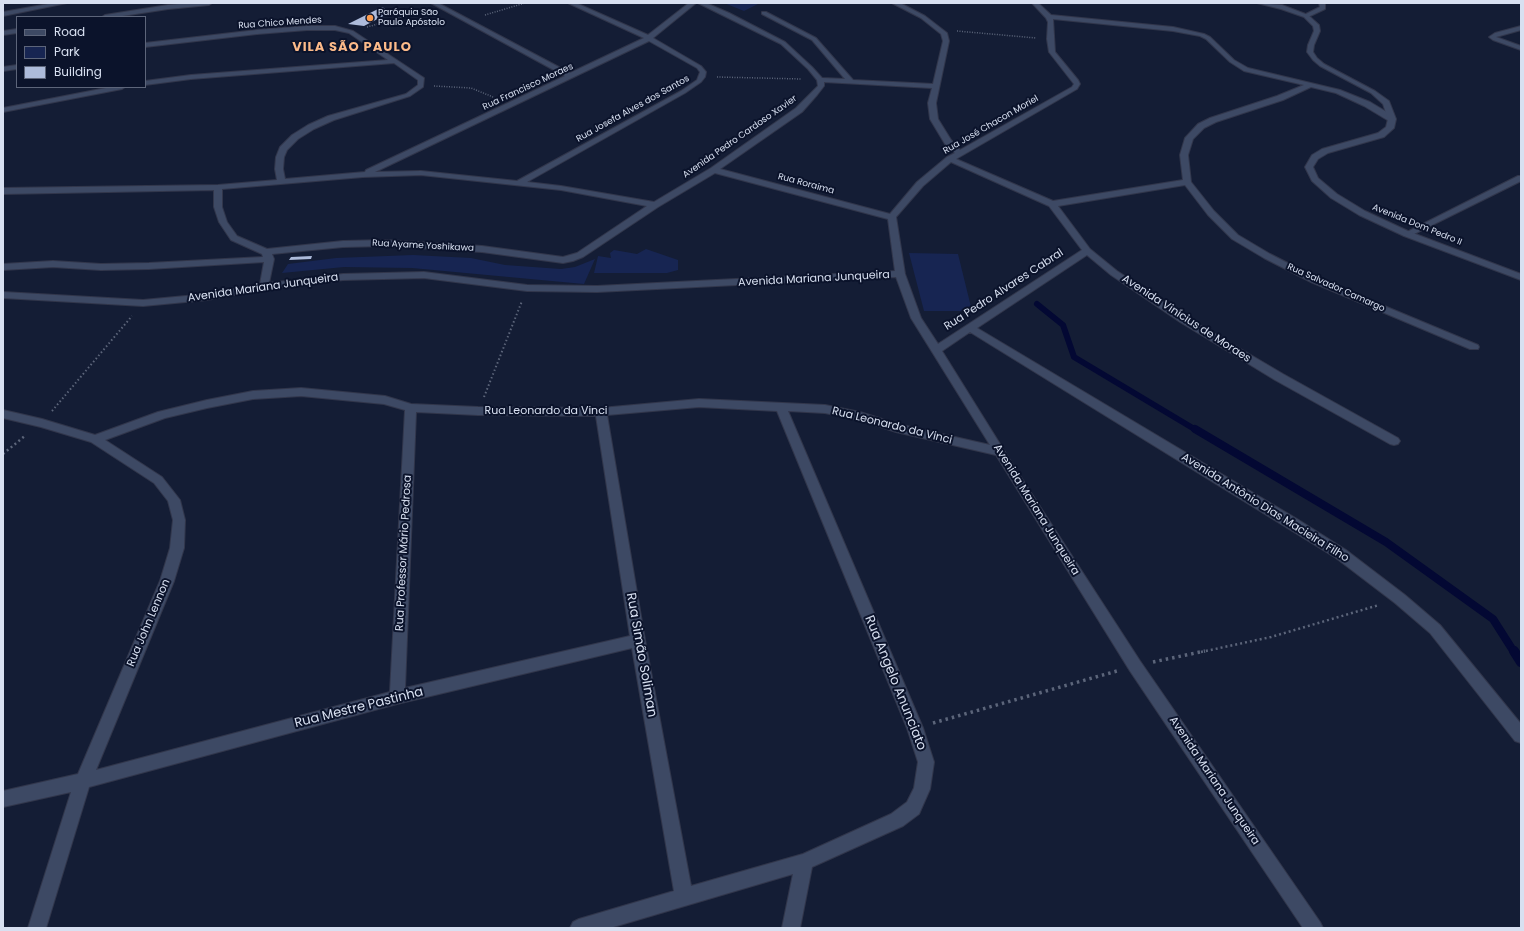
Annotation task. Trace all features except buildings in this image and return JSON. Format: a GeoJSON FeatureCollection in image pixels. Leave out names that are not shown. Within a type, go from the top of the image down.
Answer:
{"type":"FeatureCollection","features":[{"type":"Feature","properties":{"kind":"street"},"geometry":{"type":"LineString","coordinates":[[3,14],[64,3]]}},
{"type":"Feature","properties":{"kind":"street"},"geometry":{"type":"LineString","coordinates":[[112,16],[209,3]]}},
{"type":"Feature","properties":{"kind":"street"},"geometry":{"type":"LineString","coordinates":[[434,3],[469,20],[571,76]]}},
{"type":"Feature","properties":{"kind":"street","name":"Rua Josefa Alves dos Santos"},"geometry":{"type":"LineString","coordinates":[[519,183],[683,92],[699,81],[702,77],[703,72],[699,67],[649,38],[571,3]]}},
{"type":"Feature","properties":{"kind":"street","name":"Rua Francisco Moraes"},"geometry":{"type":"LineString","coordinates":[[363,175],[649,38],[693,3]]}},
{"type":"Feature","properties":{"kind":"street"},"geometry":{"type":"LineString","coordinates":[[701,3],[727,14],[783,43],[799,56],[820,80],[936,86]]}},
{"type":"Feature","properties":{"kind":"street"},"geometry":{"type":"LineString","coordinates":[[895,3],[923,17],[941,29],[944,33],[946,41],[932,103],[934,119],[948,142],[960,154]]}},
{"type":"Feature","properties":{"kind":"street"},"geometry":{"type":"LineString","coordinates":[[1035,3],[1050,17],[1172,29],[1206,36],[1232,61],[1246,70],[1348,95],[1368,104],[1392,119]]}},
{"type":"Feature","properties":{"kind":"street"},"geometry":{"type":"LineString","coordinates":[[1260,3],[1282,7],[1306,16],[1316,25],[1317,31],[1311,45],[1310,52],[1315,59],[1322,65],[1373,92],[1386,104],[1392,119]]}},
{"type":"Feature","properties":{"kind":"street"},"geometry":{"type":"LineString","coordinates":[[1306,16],[1323,8],[1322,3]]}},
{"type":"Feature","properties":{"kind":"street"},"geometry":{"type":"LineString","coordinates":[[764,13],[801,31],[814,40],[824,49],[851,82]]}},
{"type":"Feature","properties":{"kind":"street","name":"Rua José Chacon Moriel"},"geometry":{"type":"LineString","coordinates":[[892,217],[920,184],[950,159],[1075,88],[1075,80],[1052,52],[1050,39],[1052,22],[1050,17]]}},
{"type":"Feature","properties":{"kind":"street","name":"Rua Chico Mendes"},"geometry":{"type":"LineString","coordinates":[[146,44],[307,28],[335,28],[351,32],[396,61],[422,79],[422,86]]}},
{"type":"Feature","properties":{"kind":"street"},"geometry":{"type":"LineString","coordinates":[[1521,28],[1492,36],[1495,39],[1521,48]]}},
{"type":"Feature","properties":{"kind":"street"},"geometry":{"type":"LineString","coordinates":[[3,33],[16,31]]}},
{"type":"Feature","properties":{"kind":"street"},"geometry":{"type":"LineString","coordinates":[[146,83],[199,76],[396,61]]}},
{"type":"Feature","properties":{"kind":"street"},"geometry":{"type":"LineString","coordinates":[[3,69],[16,67]]}},
{"type":"Feature","properties":{"kind":"street","name":"Avenida Pedro Cardoso Xavier"},"geometry":{"type":"LineString","coordinates":[[580,255],[655,206],[714,170],[799,110],[821,86],[820,80]]}},
{"type":"Feature","properties":{"kind":"street"},"geometry":{"type":"LineString","coordinates":[[1052,204],[1187,182],[1184,155],[1189,138],[1201,126],[1280,98],[1310,85]]}},
{"type":"Feature","properties":{"kind":"street"},"geometry":{"type":"LineString","coordinates":[[282,182],[279,169],[280,157],[283,149],[295,137],[311,127],[331,118],[394,100],[415,91],[422,86]]}},
{"type":"Feature","properties":{"kind":"street"},"geometry":{"type":"LineString","coordinates":[[3,110],[117,88]]}},
{"type":"Feature","properties":{"kind":"street","name":"Avenida Dom Pedro II"},"geometry":{"type":"LineString","coordinates":[[1392,119],[1390,128],[1381,134],[1325,151],[1315,157],[1309,166],[1315,179],[1334,196],[1362,214],[1407,234],[1521,277]]}},
{"type":"Feature","properties":{"kind":"street","name":"Avenida Vinícius de Moraes"},"geometry":{"type":"LineString","coordinates":[[950,159],[1052,204],[1087,251],[1114,273],[1184,320],[1279,377],[1394,441]]}},
{"type":"Feature","properties":{"kind":"street","name":"Rua Roraima"},"geometry":{"type":"LineString","coordinates":[[714,170],[892,217]]}},
{"type":"Feature","properties":{"kind":"street"},"geometry":{"type":"LineString","coordinates":[[3,191],[218,187],[363,175],[421,173],[519,183],[590,193],[655,206]]}},
{"type":"Feature","properties":{"kind":"street"},"geometry":{"type":"LineString","coordinates":[[1407,234],[1521,178]]}},
{"type":"Feature","properties":{"kind":"street","name":"Rua Salvador Camargo"},"geometry":{"type":"LineString","coordinates":[[1187,182],[1211,213],[1235,237],[1267,256],[1314,280],[1474,347]]}},
{"type":"Feature","properties":{"kind":"street","name":"Rua Ayame Yoshikawa"},"geometry":{"type":"LineString","coordinates":[[218,187],[218,207],[223,222],[234,238],[267,255],[343,244],[385,243],[482,249],[563,260],[580,255]]}},
{"type":"Feature","properties":{"kind":"street"},"geometry":{"type":"LineString","coordinates":[[892,217],[900,274]]}},
{"type":"Feature","properties":{"kind":"street","name":"Rua Pedro Alvares Cabral"},"geometry":{"type":"LineString","coordinates":[[936,350],[1087,251]]}},
{"type":"Feature","properties":{"kind":"street"},"geometry":{"type":"LineString","coordinates":[[3,267],[53,264],[101,267],[149,266],[267,255],[264,286]]}},
{"type":"Feature","properties":{"kind":"street","name":"Avenida Mariana Junqueira"},"geometry":{"type":"LineString","coordinates":[[3,295],[143,303],[207,297],[264,286],[343,277],[424,275],[528,288],[597,289],[900,274],[916,318],[1135,666],[1314,928]]}},
{"type":"Feature","properties":{"kind":"street","name":"Avenida Antônio Dias Macieira Filho"},"geometry":{"type":"LineString","coordinates":[[969,327],[1341,554],[1400,599],[1435,629],[1521,736]]}},
{"type":"Feature","properties":{"kind":"street","name":"Rua Leonardo da Vinci"},"geometry":{"type":"LineString","coordinates":[[95,439],[162,415],[207,404],[253,395],[301,392],[385,400],[411,408],[478,411],[601,412],[699,403],[826,410],[860,416],[896,428],[1000,452]]}},
{"type":"Feature","properties":{"kind":"street","name":"Rua Angelo Anunciato"},"geometry":{"type":"LineString","coordinates":[[579,928],[804,862],[898,820],[913,808],[922,789],[926,762],[915,728],[781,407]]}},
{"type":"Feature","properties":{"kind":"street","name":"Rua Professor Mário Pedrosa"},"geometry":{"type":"LineString","coordinates":[[397,697],[411,408]]}},
{"type":"Feature","properties":{"kind":"street","name":"Rua Simão Soliman"},"geometry":{"type":"LineString","coordinates":[[601,412],[638,640],[684,898]]}},
{"type":"Feature","properties":{"kind":"street","name":"Rua John Lennon"},"geometry":{"type":"LineString","coordinates":[[3,414],[42,423],[95,439],[158,480],[174,500],[179,520],[177,548],[167,581],[83,781],[37,928]]}},
{"type":"Feature","properties":{"kind":"street","name":"Rua Mestre Pastinha"},"geometry":{"type":"LineString","coordinates":[[3,799],[83,781],[397,697],[638,640]]}},
{"type":"Feature","properties":{"kind":"street"},"geometry":{"type":"LineString","coordinates":[[790,928],[804,862]]}},
{"type":"Feature","properties":{"kind":"path"},"geometry":{"type":"LineString","coordinates":[[469,20],[525,3]]}},
{"type":"Feature","properties":{"kind":"path"},"geometry":{"type":"LineString","coordinates":[[351,32],[441,6]]}},
{"type":"Feature","properties":{"kind":"path"},"geometry":{"type":"LineString","coordinates":[[941,29],[1050,39]]}},
{"type":"Feature","properties":{"kind":"path"},"geometry":{"type":"LineString","coordinates":[[702,77],[820,80]]}},
{"type":"Feature","properties":{"kind":"path"},"geometry":{"type":"LineString","coordinates":[[422,86],[471,88],[511,104]]}},
{"type":"Feature","properties":{"kind":"path"},"geometry":{"type":"LineString","coordinates":[[478,411],[528,288]]}},
{"type":"Feature","properties":{"kind":"path"},"geometry":{"type":"LineString","coordinates":[[3,454],[42,423],[108,347],[143,303]]}},
{"type":"Feature","properties":{"kind":"path"},"geometry":{"type":"LineString","coordinates":[[915,728],[1135,666],[1271,637],[1400,599]]}},
{"type":"Feature","properties":{"kind":"green space"},"geometry":{"type":"Polygon","coordinates":[[[724,3],[760,3],[744,11],[724,3]]]}},
{"type":"Feature","properties":{"kind":"green space"},"geometry":{"type":"Polygon","coordinates":[[[646,249],[678,260],[678,270],[667,273],[594,273],[598,256],[611,258],[610,253],[614,250],[637,254],[646,249]]]}},
{"type":"Feature","properties":{"kind":"green space"},"geometry":{"type":"Polygon","coordinates":[[[909,253],[958,254],[972,311],[924,311],[909,253]]]}},
{"type":"Feature","properties":{"kind":"green space"},"geometry":{"type":"Polygon","coordinates":[[[413,255],[471,258],[505,265],[561,269],[575,267],[595,259],[584,284],[412,268],[344,267],[282,273],[288,264],[336,258],[413,255]]]}},
{"type":"Feature","properties":{"kind":"waterway"},"geometry":{"type":"LineString","coordinates":[[1037,304],[1063,325],[1074,357],[1196,430]]}},
{"type":"Feature","properties":{"kind":"waterway"},"geometry":{"type":"LineString","coordinates":[[1195,429],[1386,542],[1493,619],[1514,652]]}},
{"type":"Feature","properties":{"kind":"waterway"},"geometry":{"type":"LineString","coordinates":[[1514,651],[1521,662]]}},
{"type":"Feature","properties":{"kind":"place","name":"Paróquia São Paulo Apóstolo"},"geometry":{"type":"Point","coordinates":[370,18]}},
{"type":"Feature","properties":{"kind":"district","name":"VILA SÃO PAULO"},"geometry":{"type":"Point","coordinates":[352,48]}}]}
